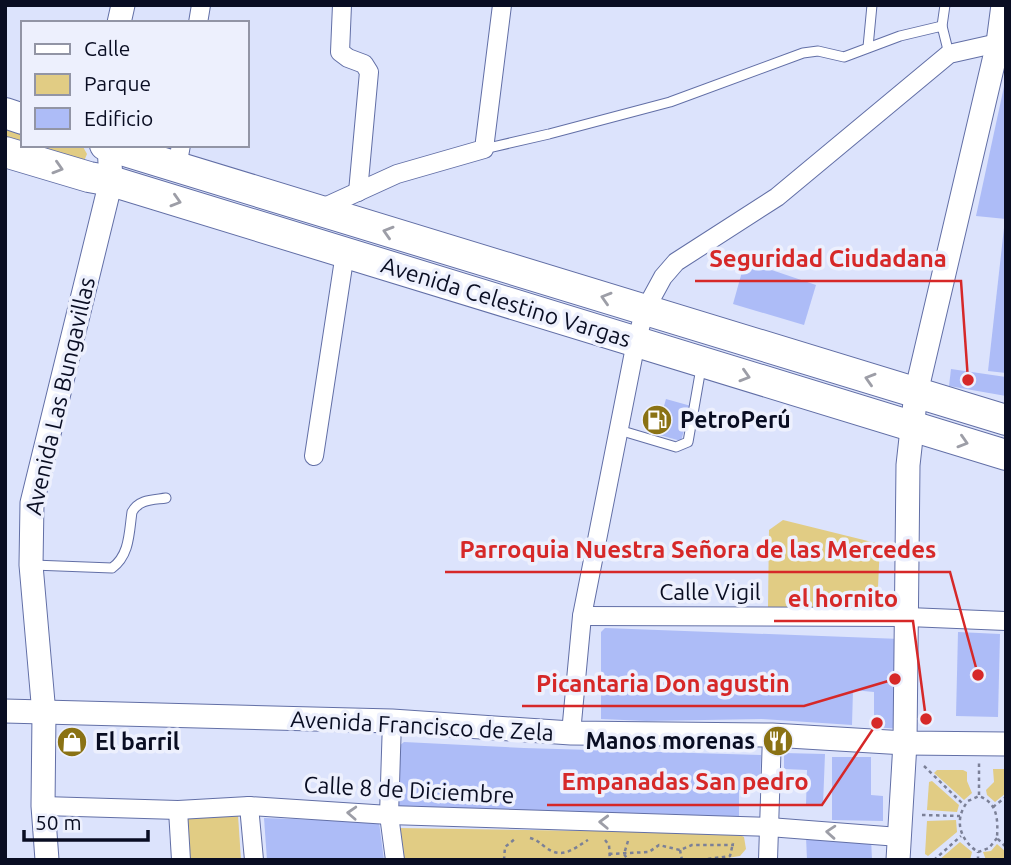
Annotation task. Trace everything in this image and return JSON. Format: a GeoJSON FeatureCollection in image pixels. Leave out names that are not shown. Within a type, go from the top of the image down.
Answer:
{"type":"FeatureCollection","features":[{"type":"Feature","properties":{"kind":"highway","name":"Avenida Celestino Vargas"},"geometry":{"type":"LineString","coordinates":[[115,147],[179,156],[279,198],[1006,420]]}},
{"type":"Feature","properties":{"kind":"highway","name":"Avenida Celestino Vargas"},"geometry":{"type":"LineString","coordinates":[[5,152],[111,181],[1006,456]]}},
{"type":"Feature","properties":{"kind":"highway"},"geometry":{"type":"LineString","coordinates":[[271,230],[279,198]]}},
{"type":"Feature","properties":{"kind":"street"},"geometry":{"type":"LineString","coordinates":[[342,5],[340,52],[364,64],[369,72],[358,192]]}},
{"type":"Feature","properties":{"kind":"street"},"geometry":{"type":"LineString","coordinates":[[318,210],[397,174],[484,149],[502,5]]}},
{"type":"Feature","properties":{"kind":"street"},"geometry":{"type":"LineString","coordinates":[[899,848],[905,743],[908,465],[911,426],[916,393],[998,43],[1003,5]]}},
{"type":"Feature","properties":{"kind":"street"},"geometry":{"type":"LineString","coordinates":[[571,733],[582,616],[636,342],[645,310],[663,276],[676,262],[777,197],[949,54],[998,43]]}},
{"type":"Feature","properties":{"kind":"street","name":"Avenida Las Bungavillas"},"geometry":{"type":"LineString","coordinates":[[47,860],[43,806],[44,714],[31,565],[32,503],[111,181],[108,147]]}},
{"type":"Feature","properties":{"kind":"street"},"geometry":{"type":"LineString","coordinates":[[314,456],[345,253]]}},
{"type":"Feature","properties":{"kind":"street","name":"Calle Vigil"},"geometry":{"type":"LineString","coordinates":[[582,616],[908,617],[1006,621]]}},
{"type":"Feature","properties":{"kind":"street","name":"Avenida Francisco de Zela"},"geometry":{"type":"LineString","coordinates":[[5,711],[392,721],[571,733],[772,735],[905,743],[1006,744]]}},
{"type":"Feature","properties":{"kind":"street"},"geometry":{"type":"LineString","coordinates":[[392,721],[389,815],[395,860]]}},
{"type":"Feature","properties":{"kind":"street"},"geometry":{"type":"LineString","coordinates":[[768,860],[772,735]]}},
{"type":"Feature","properties":{"kind":"street","name":"Calle 8 de Diciembre"},"geometry":{"type":"LineString","coordinates":[[43,806],[178,810],[249,806],[389,815],[769,827],[899,848]]}},
{"type":"Feature","properties":{"kind":"street"},"geometry":{"type":"LineString","coordinates":[[249,806],[254,860]]}},
{"type":"Feature","properties":{"kind":"street"},"geometry":{"type":"LineString","coordinates":[[178,810],[181,860]]}},
{"type":"Feature","properties":{"kind":"lane"},"geometry":{"type":"LineString","coordinates":[[869,47],[872,5]]}},
{"type":"Feature","properties":{"kind":"lane"},"geometry":{"type":"LineString","coordinates":[[945,5],[942,26],[949,54]]}},
{"type":"Feature","properties":{"kind":"lane"},"geometry":{"type":"LineString","coordinates":[[484,149],[670,102],[803,53],[818,51],[844,57],[900,36],[942,26]]}},
{"type":"Feature","properties":{"kind":"lane"},"geometry":{"type":"LineString","coordinates":[[619,430],[676,447],[685,445],[688,442],[702,363]]}},
{"type":"Feature","properties":{"kind":"lane"},"geometry":{"type":"LineString","coordinates":[[31,565],[112,568],[126,554],[135,506],[143,501],[166,498]]}},
{"type":"Feature","properties":{"kind":"path"},"geometry":{"type":"LineString","coordinates":[[979,796],[980,756]]}},
{"type":"Feature","properties":{"kind":"path"},"geometry":{"type":"LineString","coordinates":[[922,764],[964,806]]}},
{"type":"Feature","properties":{"kind":"path"},"geometry":{"type":"LineString","coordinates":[[979,796],[985,798],[993,807],[998,819],[997,838],[989,848],[978,852],[961,836],[960,816],[964,806],[979,796]]}},
{"type":"Feature","properties":{"kind":"path"},"geometry":{"type":"LineString","coordinates":[[993,807],[1006,797]]}},
{"type":"Feature","properties":{"kind":"path"},"geometry":{"type":"LineString","coordinates":[[920,815],[960,816]]}},
{"type":"Feature","properties":{"kind":"path"},"geometry":{"type":"LineString","coordinates":[[998,819],[1006,820]]}},
{"type":"Feature","properties":{"kind":"path"},"geometry":{"type":"LineString","coordinates":[[624,854],[630,834]]}},
{"type":"Feature","properties":{"kind":"path"},"geometry":{"type":"LineString","coordinates":[[934,860],[961,836]]}},
{"type":"Feature","properties":{"kind":"path"},"geometry":{"type":"LineString","coordinates":[[701,860],[730,856],[734,845],[731,837]]}},
{"type":"Feature","properties":{"kind":"path"},"geometry":{"type":"LineString","coordinates":[[504,860],[505,847],[515,838],[536,839],[555,853],[567,853],[589,839],[606,840],[610,860]]}},
{"type":"Feature","properties":{"kind":"path"},"geometry":{"type":"LineString","coordinates":[[997,838],[1006,847]]}},
{"type":"Feature","properties":{"kind":"path"},"geometry":{"type":"LineString","coordinates":[[609,854],[649,852],[659,845],[680,850],[692,845],[734,845]]}},
{"type":"Feature","properties":{"kind":"path"},"geometry":{"type":"LineString","coordinates":[[680,850],[682,860]]}},
{"type":"Feature","properties":{"kind":"path"},"geometry":{"type":"LineString","coordinates":[[978,852],[978,860]]}},
{"type":"Feature","properties":{"kind":"path"},"geometry":{"type":"LineString","coordinates":[[624,854],[628,860]]}},
{"type":"Feature","properties":{"kind":"green space"},"geometry":{"type":"Polygon","coordinates":[[[5,121],[21,125],[21,147],[5,143],[5,121]]]}},
{"type":"Feature","properties":{"kind":"green space"},"geometry":{"type":"Polygon","coordinates":[[[23,147],[83,147],[87,154],[84,161],[23,147]]]}},
{"type":"Feature","properties":{"kind":"green space"},"geometry":{"type":"Polygon","coordinates":[[[783,520],[880,544],[877,608],[768,607],[769,530],[783,520]]]}},
{"type":"Feature","properties":{"kind":"green space"},"geometry":{"type":"Polygon","coordinates":[[[993,769],[1006,769],[1006,793],[995,802],[987,795],[986,790],[994,782],[993,769]]]}},
{"type":"Feature","properties":{"kind":"green space"},"geometry":{"type":"Polygon","coordinates":[[[937,770],[967,772],[972,793],[964,800],[934,773],[937,770]]]}},
{"type":"Feature","properties":{"kind":"green space"},"geometry":{"type":"Polygon","coordinates":[[[932,781],[959,805],[957,812],[927,810],[929,782],[932,781]]]}},
{"type":"Feature","properties":{"kind":"green space"},"geometry":{"type":"Polygon","coordinates":[[[172,813],[238,815],[241,860],[176,860],[172,813]]]}},
{"type":"Feature","properties":{"kind":"green space"},"geometry":{"type":"Polygon","coordinates":[[[956,820],[957,832],[928,856],[925,854],[927,821],[956,820]]]}},
{"type":"Feature","properties":{"kind":"green space"},"geometry":{"type":"Polygon","coordinates":[[[398,828],[736,833],[744,837],[746,849],[740,856],[715,860],[396,860],[398,828]]]}},
{"type":"Feature","properties":{"kind":"green space"},"geometry":{"type":"Polygon","coordinates":[[[960,842],[972,852],[970,860],[939,860],[960,842]]]}},
{"type":"Feature","properties":{"kind":"green space"},"geometry":{"type":"Polygon","coordinates":[[[997,844],[1006,852],[1006,860],[986,860],[983,852],[991,851],[997,844]]]}},
{"type":"Feature","properties":{"kind":"building"},"geometry":{"type":"Polygon","coordinates":[[[1005,82],[1006,219],[976,216],[1005,82]]]}},
{"type":"Feature","properties":{"kind":"building"},"geometry":{"type":"Polygon","coordinates":[[[1006,228],[1006,373],[988,371],[1006,228]]]}},
{"type":"Feature","properties":{"kind":"building"},"geometry":{"type":"Polygon","coordinates":[[[745,261],[816,285],[804,325],[733,304],[745,261]]]}},
{"type":"Feature","properties":{"kind":"building"},"geometry":{"type":"Polygon","coordinates":[[[951,369],[1006,377],[1006,396],[949,386],[951,369]]]}},
{"type":"Feature","properties":{"kind":"building"},"geometry":{"type":"Polygon","coordinates":[[[666,399],[691,406],[681,441],[656,434],[666,399]]]}},
{"type":"Feature","properties":{"kind":"building"},"geometry":{"type":"Polygon","coordinates":[[[605,628],[901,639],[900,729],[874,727],[874,692],[853,690],[852,725],[762,719],[601,719],[601,632],[605,628]]]}},
{"type":"Feature","properties":{"kind":"building"},"geometry":{"type":"Polygon","coordinates":[[[958,632],[1000,634],[998,717],[956,716],[958,632]]]}},
{"type":"Feature","properties":{"kind":"building"},"geometry":{"type":"Polygon","coordinates":[[[404,742],[761,755],[760,790],[739,790],[739,819],[673,814],[401,807],[397,803],[399,746],[404,742]]]}},
{"type":"Feature","properties":{"kind":"building"},"geometry":{"type":"Polygon","coordinates":[[[784,753],[825,754],[823,805],[806,805],[807,770],[784,769],[784,753]]]}},
{"type":"Feature","properties":{"kind":"building"},"geometry":{"type":"Polygon","coordinates":[[[832,757],[871,757],[871,795],[883,796],[883,821],[832,820],[832,757]]]}},
{"type":"Feature","properties":{"kind":"building"},"geometry":{"type":"Polygon","coordinates":[[[264,818],[379,822],[384,860],[267,860],[264,818]]]}},
{"type":"Feature","properties":{"kind":"building"},"geometry":{"type":"Polygon","coordinates":[[[806,837],[871,838],[872,860],[807,860],[806,837]]]}},
{"type":"Feature","properties":{"kind":"place","name":"Seguridad Ciudadana"},"geometry":{"type":"Point","coordinates":[968,380]}},
{"type":"Feature","properties":{"kind":"place","name":"PetroPerú"},"geometry":{"type":"Point","coordinates":[657,420]}},
{"type":"Feature","properties":{"kind":"place","name":"Parroquia Nuestra Señora de las Mercedes"},"geometry":{"type":"Point","coordinates":[978,675]}},
{"type":"Feature","properties":{"kind":"place","name":"Picantaria Don agustin"},"geometry":{"type":"Point","coordinates":[895,679]}},
{"type":"Feature","properties":{"kind":"place","name":"el hornito"},"geometry":{"type":"Point","coordinates":[926,719]}},
{"type":"Feature","properties":{"kind":"place","name":"Empanadas San pedro"},"geometry":{"type":"Point","coordinates":[877,723]}},
{"type":"Feature","properties":{"kind":"place","name":"Manos morenas"},"geometry":{"type":"Point","coordinates":[778,741]}},
{"type":"Feature","properties":{"kind":"place","name":"El barril"},"geometry":{"type":"Point","coordinates":[72,742]}}]}
